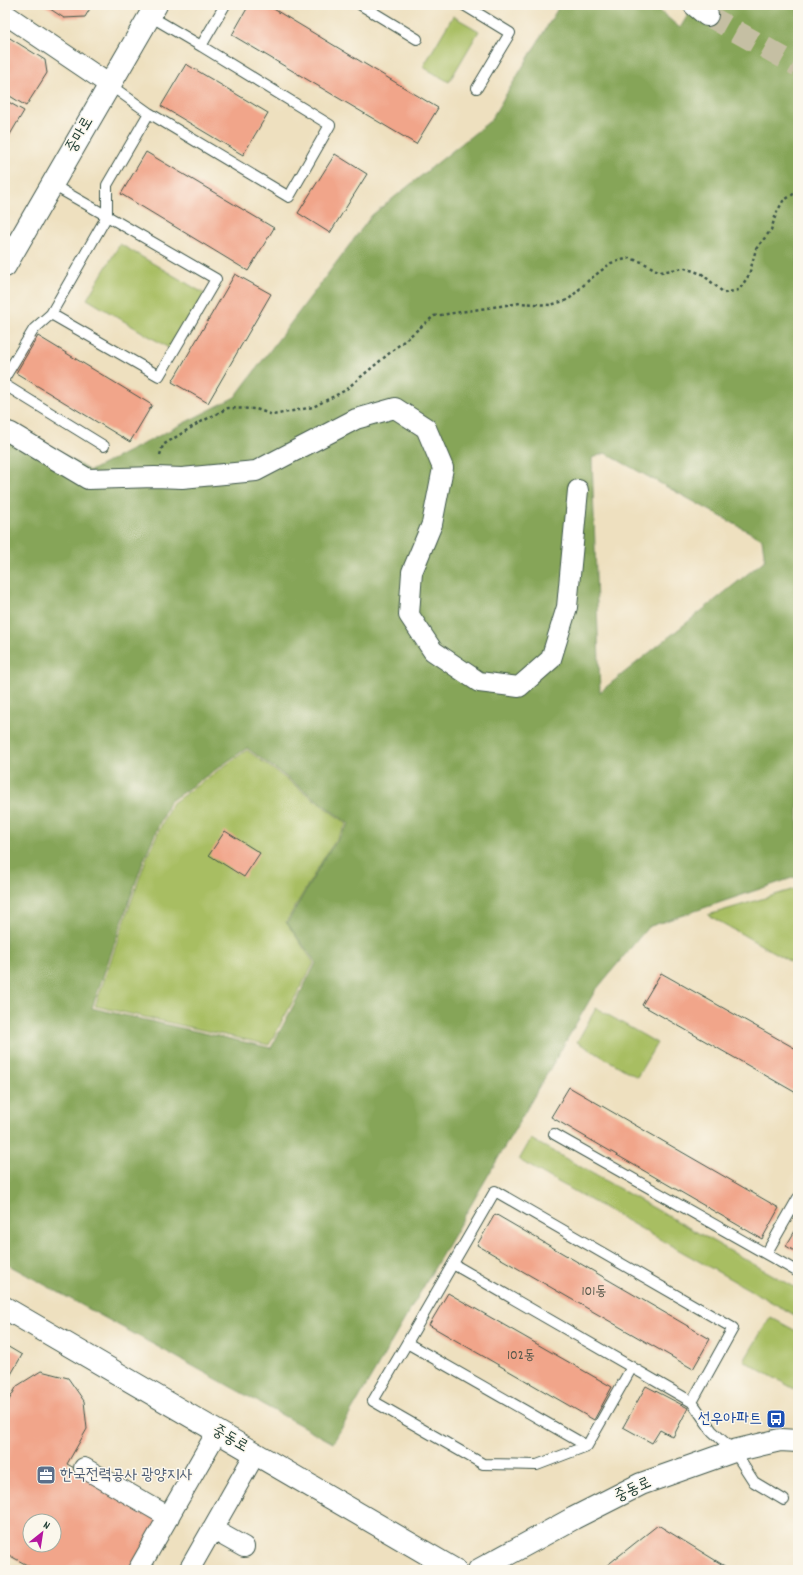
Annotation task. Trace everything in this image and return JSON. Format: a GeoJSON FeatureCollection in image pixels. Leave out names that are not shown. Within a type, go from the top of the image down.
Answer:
{"type":"FeatureCollection","features":[{"type":"Feature","properties":{"kind":"street","name":"중마로"},"geometry":{"type":"LineString","coordinates":[[5,266],[51,184],[153,11]]}},
{"type":"Feature","properties":{"kind":"street"},"geometry":{"type":"LineString","coordinates":[[5,14],[110,85]]}},
{"type":"Feature","properties":{"kind":"street"},"geometry":{"type":"LineString","coordinates":[[5,431],[11,433],[88,479],[155,477],[182,478],[256,471],[356,419],[395,408],[426,428],[443,468],[432,524],[412,572],[409,615],[433,650],[479,682],[519,687],[551,658],[567,607],[578,490]]}},
{"type":"Feature","properties":{"kind":"street","name":"중동로"},"geometry":{"type":"LineString","coordinates":[[5,1308],[455,1570]]}},
{"type":"Feature","properties":{"kind":"street"},"geometry":{"type":"LineString","coordinates":[[138,1570],[218,1432]]}},
{"type":"Feature","properties":{"kind":"street","name":"중동로"},"geometry":{"type":"LineString","coordinates":[[479,1570],[574,1518],[641,1484],[734,1451],[780,1440],[798,1441]]}},
{"type":"Feature","properties":{"kind":"street"},"geometry":{"type":"LineString","coordinates":[[189,1570],[255,1454]]}},
{"type":"Feature","properties":{"kind":"street"},"geometry":{"type":"LineString","coordinates":[[84,1468],[169,1517]]}},
{"type":"Feature","properties":{"kind":"street"},"geometry":{"type":"LineString","coordinates":[[212,1529],[244,1547]]}},
{"type":"Feature","properties":{"kind":"lane"},"geometry":{"type":"LineString","coordinates":[[201,46],[225,5]]}},
{"type":"Feature","properties":{"kind":"lane"},"geometry":{"type":"LineString","coordinates":[[361,5],[418,39]]}},
{"type":"Feature","properties":{"kind":"lane"},"geometry":{"type":"LineString","coordinates":[[464,5],[510,33],[477,88]]}},
{"type":"Feature","properties":{"kind":"lane"},"geometry":{"type":"LineString","coordinates":[[110,85],[149,113],[289,197],[330,125],[201,46],[153,11]]}},
{"type":"Feature","properties":{"kind":"lane"},"geometry":{"type":"LineString","coordinates":[[5,377],[34,329],[51,314],[107,216],[107,186],[149,113]]}},
{"type":"Feature","properties":{"kind":"lane"},"geometry":{"type":"LineString","coordinates":[[51,184],[216,279],[159,376],[51,314]]}},
{"type":"Feature","properties":{"kind":"lane"},"geometry":{"type":"LineString","coordinates":[[5,385],[104,446]]}},
{"type":"Feature","properties":{"kind":"lane"},"geometry":{"type":"LineString","coordinates":[[554,1134],[798,1272]]}},
{"type":"Feature","properties":{"kind":"lane"},"geometry":{"type":"LineString","coordinates":[[632,1366],[587,1446],[537,1465],[483,1464],[372,1401],[495,1191],[733,1328],[692,1402]]}},
{"type":"Feature","properties":{"kind":"lane"},"geometry":{"type":"LineString","coordinates":[[766,1254],[798,1198]]}},
{"type":"Feature","properties":{"kind":"lane"},"geometry":{"type":"LineString","coordinates":[[453,1264],[692,1402],[712,1432],[734,1451],[754,1482],[784,1500]]}},
{"type":"Feature","properties":{"kind":"lane"},"geometry":{"type":"LineString","coordinates":[[407,1343],[587,1446]]}},
{"type":"Feature","properties":{"kind":"path"},"geometry":{"type":"LineString","coordinates":[[155,477],[163,445],[197,424],[228,408],[256,409],[272,415],[313,407],[344,391],[434,316],[520,303],[550,305],[568,300],[589,280],[612,264],[629,258],[642,262],[660,272],[686,268],[702,274],[724,293],[739,290],[748,275],[756,249],[771,230],[776,214],[783,201],[798,191]]}},
{"type":"Feature","properties":{"kind":"green space"},"geometry":{"type":"Polygon","coordinates":[[[560,5],[653,5],[680,28],[694,5],[798,5],[798,876],[648,927],[595,991],[333,1443],[5,1263],[5,419],[90,471],[235,397],[372,215],[490,121],[560,5]],[[605,453],[592,458],[600,692],[765,560],[762,539],[605,453]],[[247,748],[169,802],[144,859],[92,1008],[271,1048],[316,963],[287,923],[326,856],[349,824],[247,748]]]}},
{"type":"Feature","properties":{"kind":"green space"},"geometry":{"type":"Polygon","coordinates":[[[453,16],[479,31],[449,82],[423,67],[453,16]]]}},
{"type":"Feature","properties":{"kind":"green space"},"geometry":{"type":"Polygon","coordinates":[[[120,244],[205,294],[172,350],[87,299],[120,244]]]}},
{"type":"Feature","properties":{"kind":"green space"},"geometry":{"type":"Polygon","coordinates":[[[247,750],[347,824],[325,856],[286,922],[314,963],[269,1045],[95,1006],[146,859],[171,804],[247,750]]]}},
{"type":"Feature","properties":{"kind":"green space"},"geometry":{"type":"Polygon","coordinates":[[[798,888],[798,966],[708,915],[798,888]]]}},
{"type":"Feature","properties":{"kind":"green space"},"geometry":{"type":"Polygon","coordinates":[[[596,1008],[657,1043],[637,1077],[577,1042],[596,1008]]]}},
{"type":"Feature","properties":{"kind":"green space"},"geometry":{"type":"Polygon","coordinates":[[[531,1139],[798,1289],[798,1317],[519,1160],[531,1139]]]}},
{"type":"Feature","properties":{"kind":"green space"},"geometry":{"type":"Polygon","coordinates":[[[770,1317],[798,1332],[798,1391],[744,1361],[770,1317]]]}},
{"type":"Feature","properties":{"kind":"building"},"geometry":{"type":"Polygon","coordinates":[[[44,5],[92,5],[85,17],[64,18],[44,5]]]}},
{"type":"Feature","properties":{"kind":"building"},"geometry":{"type":"Polygon","coordinates":[[[249,5],[267,5],[438,108],[416,144],[232,35],[249,5]]]}},
{"type":"Feature","properties":{"kind":"building"},"geometry":{"type":"Polygon","coordinates":[[[5,35],[45,60],[47,73],[26,106],[5,93],[5,35]]]}},
{"type":"Feature","properties":{"kind":"building"},"geometry":{"type":"Polygon","coordinates":[[[186,64],[268,113],[243,155],[161,106],[186,64]]]}},
{"type":"Feature","properties":{"kind":"building"},"geometry":{"type":"Polygon","coordinates":[[[5,100],[24,111],[5,143],[5,100]]]}},
{"type":"Feature","properties":{"kind":"building"},"geometry":{"type":"Polygon","coordinates":[[[146,152],[274,228],[248,271],[121,194],[146,152]]]}},
{"type":"Feature","properties":{"kind":"building"},"geometry":{"type":"Polygon","coordinates":[[[335,154],[367,174],[330,233],[298,213],[335,154]]]}},
{"type":"Feature","properties":{"kind":"building"},"geometry":{"type":"Polygon","coordinates":[[[235,274],[271,294],[208,403],[172,382],[235,274]]]}},
{"type":"Feature","properties":{"kind":"building"},"geometry":{"type":"Polygon","coordinates":[[[38,336],[152,405],[130,442],[16,373],[38,336]]]}},
{"type":"Feature","properties":{"kind":"building"},"geometry":{"type":"Polygon","coordinates":[[[225,831],[260,853],[244,877],[209,855],[225,831]]]}},
{"type":"Feature","properties":{"kind":"building"},"geometry":{"type":"Polygon","coordinates":[[[661,973],[798,1050],[798,1094],[642,1005],[661,973]]]}},
{"type":"Feature","properties":{"kind":"building"},"geometry":{"type":"Polygon","coordinates":[[[569,1087],[779,1208],[762,1239],[551,1117],[569,1087]]]}},
{"type":"Feature","properties":{"kind":"building"},"geometry":{"type":"Polygon","coordinates":[[[495,1214],[710,1339],[693,1369],[477,1245],[495,1214]]]}},
{"type":"Feature","properties":{"kind":"building"},"geometry":{"type":"Polygon","coordinates":[[[798,1226],[798,1253],[786,1246],[798,1226]]]}},
{"type":"Feature","properties":{"kind":"building"},"geometry":{"type":"Polygon","coordinates":[[[448,1293],[612,1387],[594,1420],[429,1325],[448,1293]]]}},
{"type":"Feature","properties":{"kind":"building"},"geometry":{"type":"Polygon","coordinates":[[[5,1345],[22,1355],[5,1385],[5,1345]]]}},
{"type":"Feature","properties":{"kind":"building","name":"한국전력공사 광양지사"},"geometry":{"type":"Polygon","coordinates":[[[41,1371],[68,1378],[84,1401],[87,1429],[67,1464],[161,1516],[130,1570],[36,1570],[5,1553],[5,1407],[17,1386],[41,1371]]]}},
{"type":"Feature","properties":{"kind":"building"},"geometry":{"type":"Polygon","coordinates":[[[646,1386],[688,1408],[673,1437],[660,1430],[652,1443],[623,1427],[646,1386]]]}},
{"type":"Feature","properties":{"kind":"building"},"geometry":{"type":"Polygon","coordinates":[[[658,1525],[723,1565],[731,1570],[601,1570],[658,1525]]]}},
{"type":"Feature","properties":{"kind":"tunnel"},"geometry":{"type":"LineString","coordinates":[[707,15],[798,66]]}},
{"type":"Feature","properties":{"kind":"place","name":"선우아파트"},"geometry":{"type":"Point","coordinates":[776,1419]}},
{"type":"Feature","properties":{"kind":"place","name":"한국전력공사 광양지사"},"geometry":{"type":"Point","coordinates":[46,1475]}}]}
